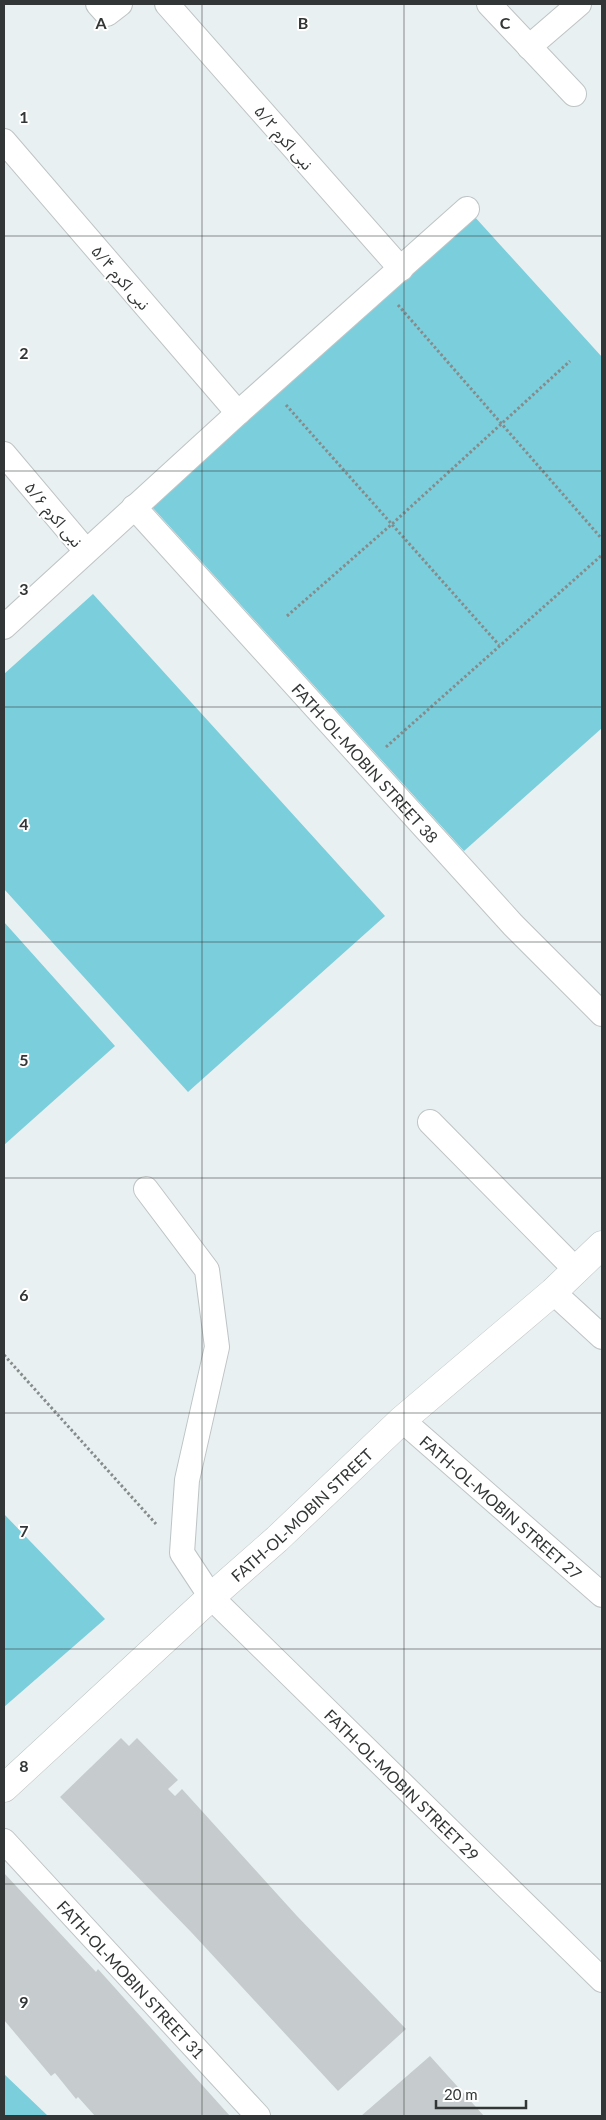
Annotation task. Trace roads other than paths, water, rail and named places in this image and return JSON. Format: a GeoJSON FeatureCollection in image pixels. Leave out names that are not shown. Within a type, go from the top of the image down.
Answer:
{"type":"FeatureCollection","features":[{"type":"Feature","properties":{"kind":"street"},"geometry":{"type":"LineString","coordinates":[[98,4],[107,14],[120,4]]}},
{"type":"Feature","properties":{"kind":"street","name":"نبی اکرم ۵/۲"},"geometry":{"type":"LineString","coordinates":[[167,4],[401,269]]}},
{"type":"Feature","properties":{"kind":"street"},"geometry":{"type":"LineString","coordinates":[[488,4],[574,94]]}},
{"type":"Feature","properties":{"kind":"street"},"geometry":{"type":"LineString","coordinates":[[529,47],[579,4]]}},
{"type":"Feature","properties":{"kind":"street","name":"نبی اکرم ۵/۴"},"geometry":{"type":"LineString","coordinates":[[4,141],[238,413]]}},
{"type":"Feature","properties":{"kind":"street"},"geometry":{"type":"LineString","coordinates":[[4,627],[238,413],[467,210]]}},
{"type":"Feature","properties":{"kind":"street","name":"نبی اکرم ۵/۶"},"geometry":{"type":"LineString","coordinates":[[4,454],[86,551]]}},
{"type":"Feature","properties":{"kind":"street","name":"FATH-OL-MOBIN STREET 38"},"geometry":{"type":"LineString","coordinates":[[134,507],[513,925],[602,1014]]}},
{"type":"Feature","properties":{"kind":"street"},"geometry":{"type":"LineString","coordinates":[[430,1122],[576,1270]]}},
{"type":"Feature","properties":{"kind":"street","name":"FATH-OL-MOBIN STREET 29"},"geometry":{"type":"LineString","coordinates":[[146,1189],[207,1270],[217,1347],[187,1480],[182,1553],[211,1597],[598,1976]]}},
{"type":"Feature","properties":{"kind":"street","name":"FATH-OL-MOBIN STREET"},"geometry":{"type":"LineString","coordinates":[[4,1788],[211,1597],[277,1539],[402,1420],[552,1292],[602,1245]]}},
{"type":"Feature","properties":{"kind":"street"},"geometry":{"type":"LineString","coordinates":[[552,1292],[602,1337]]}},
{"type":"Feature","properties":{"kind":"street","name":"FATH-OL-MOBIN STREET 27"},"geometry":{"type":"LineString","coordinates":[[402,1420],[602,1595]]}},
{"type":"Feature","properties":{"kind":"street","name":"FATH-OL-MOBIN STREET 31"},"geometry":{"type":"LineString","coordinates":[[4,1841],[258,2116]]}}]}
